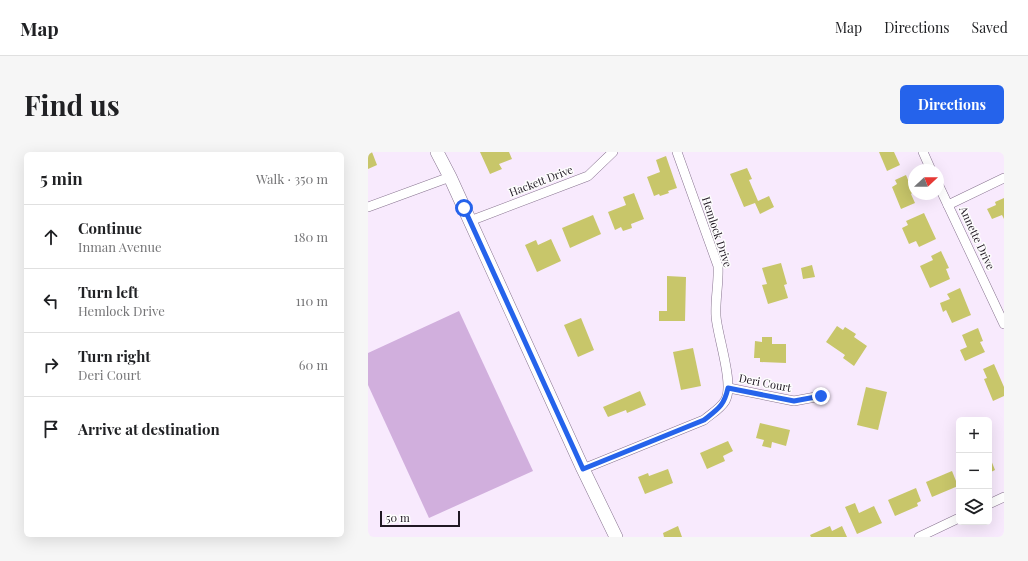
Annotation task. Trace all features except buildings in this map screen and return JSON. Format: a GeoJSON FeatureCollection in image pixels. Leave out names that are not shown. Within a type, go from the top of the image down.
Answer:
{"type":"FeatureCollection","features":[{"type":"Feature","properties":{"kind":"main road"},"geometry":{"type":"LineString","coordinates":[[437,152],[450,177],[583,469],[616,537]]}},
{"type":"Feature","properties":{"kind":"street","name":"Hackett Drive"},"geometry":{"type":"LineString","coordinates":[[470,221],[588,176],[613,152]]}},
{"type":"Feature","properties":{"kind":"street","name":"Hemlock Drive"},"geometry":{"type":"LineString","coordinates":[[677,152],[718,266],[719,277],[716,317],[728,388]]}},
{"type":"Feature","properties":{"kind":"street"},"geometry":{"type":"LineString","coordinates":[[923,152],[929,164]]}},
{"type":"Feature","properties":{"kind":"street"},"geometry":{"type":"LineString","coordinates":[[368,207],[450,177]]}},
{"type":"Feature","properties":{"kind":"street"},"geometry":{"type":"LineString","coordinates":[[948,205],[1004,178]]}},
{"type":"Feature","properties":{"kind":"street","name":"Annette Drive"},"geometry":{"type":"LineString","coordinates":[[944,197],[1004,324]]}},
{"type":"Feature","properties":{"kind":"street"},"geometry":{"type":"LineString","coordinates":[[583,469],[704,420],[718,409],[725,400],[728,388]]}},
{"type":"Feature","properties":{"kind":"street","name":"Deri Court"},"geometry":{"type":"LineString","coordinates":[[728,388],[794,401],[821,396]]}},
{"type":"Feature","properties":{"kind":"street"},"geometry":{"type":"LineString","coordinates":[[992,503],[1004,497]]}},
{"type":"Feature","properties":{"kind":"street"},"geometry":{"type":"LineString","coordinates":[[919,537],[956,519]]}},
{"type":"Feature","properties":{"kind":"shaded area"},"geometry":{"type":"Polygon","coordinates":[[[459,311],[533,471],[429,518],[368,385],[368,353],[459,311]]]}},
{"type":"Feature","properties":{"kind":"route"},"geometry":{"type":"LineString","coordinates":[[464,208],[583,469],[704,420],[718,409],[725,400],[728,388],[794,401],[821,396]]}}]}
